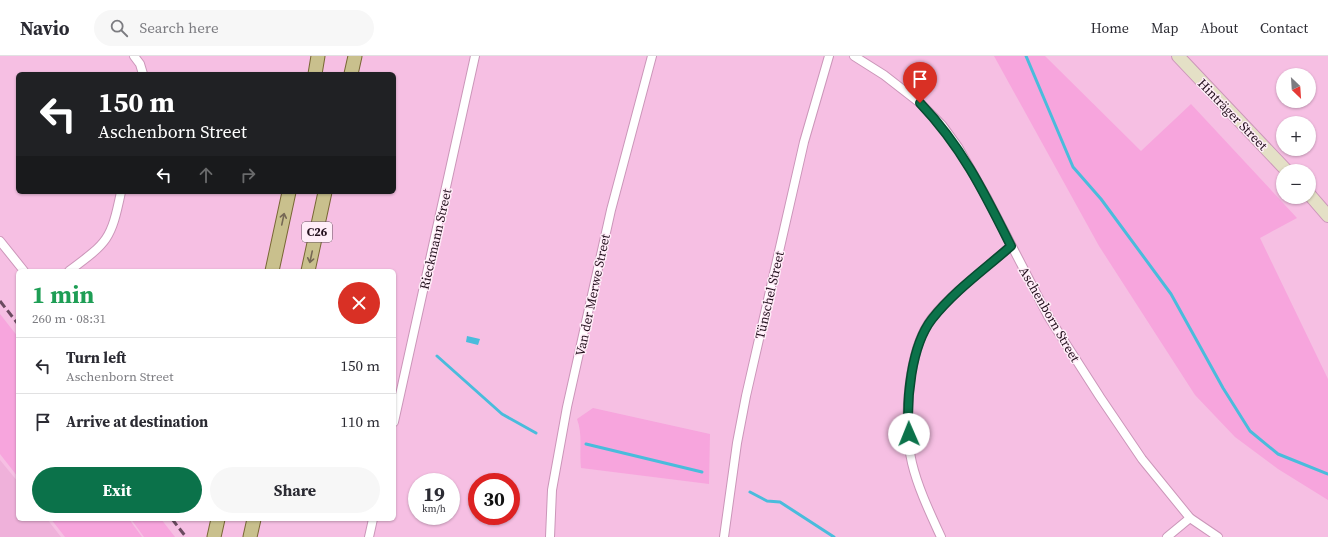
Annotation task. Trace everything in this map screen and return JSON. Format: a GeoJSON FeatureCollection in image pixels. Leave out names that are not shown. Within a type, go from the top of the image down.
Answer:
{"type":"FeatureCollection","features":[{"type":"Feature","properties":{"kind":"main road"},"geometry":{"type":"LineString","coordinates":[[315,72],[318,56]]}},
{"type":"Feature","properties":{"kind":"main road"},"geometry":{"type":"LineString","coordinates":[[351,72],[355,56]]}},
{"type":"Feature","properties":{"kind":"main road","name":"C26"},"geometry":{"type":"LineString","coordinates":[[272,269],[289,194]]}},
{"type":"Feature","properties":{"kind":"main road","name":"C26"},"geometry":{"type":"LineString","coordinates":[[308,269],[325,194]]}},
{"type":"Feature","properties":{"kind":"main road"},"geometry":{"type":"LineString","coordinates":[[214,537],[218,521]]}},
{"type":"Feature","properties":{"kind":"main road"},"geometry":{"type":"LineString","coordinates":[[250,537],[254,521]]}},
{"type":"Feature","properties":{"kind":"street"},"geometry":{"type":"LineString","coordinates":[[134,56],[140,64],[142,72]]}},
{"type":"Feature","properties":{"kind":"street","name":"Rieckmann Street"},"geometry":{"type":"LineString","coordinates":[[396,413],[475,56]]}},
{"type":"Feature","properties":{"kind":"street","name":"Van der Merwe Street"},"geometry":{"type":"LineString","coordinates":[[550,537],[552,490],[567,407],[611,210],[652,56]]}},
{"type":"Feature","properties":{"kind":"street","name":"Tünschel Street"},"geometry":{"type":"LineString","coordinates":[[724,537],[737,443],[746,396],[804,142],[829,56]]}},
{"type":"Feature","properties":{"kind":"street","name":"Aschenborn Street"},"geometry":{"type":"LineString","coordinates":[[854,56],[884,75],[920,103],[942,125],[958,148],[987,198],[1048,316],[1100,398],[1142,459],[1190,518],[1218,537]]}},
{"type":"Feature","properties":{"kind":"street","name":"Hinträger Street"},"geometry":{"type":"LineString","coordinates":[[1178,56],[1281,164]]}},
{"type":"Feature","properties":{"kind":"street"},"geometry":{"type":"LineString","coordinates":[[72,269],[98,250],[106,240],[112,230],[121,194]]}},
{"type":"Feature","properties":{"kind":"street"},"geometry":{"type":"LineString","coordinates":[[1316,202],[1328,216]]}},
{"type":"Feature","properties":{"kind":"street"},"geometry":{"type":"LineString","coordinates":[[0,241],[22,269]]}},
{"type":"Feature","properties":{"kind":"street"},"geometry":{"type":"LineString","coordinates":[[941,537],[912,463],[908,423],[910,387],[916,353],[924,332],[932,318],[967,284],[1011,246]]}},
{"type":"Feature","properties":{"kind":"street"},"geometry":{"type":"LineString","coordinates":[[1168,537],[1190,518]]}},
{"type":"Feature","properties":{"kind":"street"},"geometry":{"type":"LineString","coordinates":[[369,537],[373,521]]}},
{"type":"Feature","properties":{"kind":"shaded area"},"geometry":{"type":"Polygon","coordinates":[[[994,56],[1045,56],[1141,151],[1191,104],[1276,195],[1276,204],[1284,204],[1297,218],[1260,238],[1328,379],[1328,500],[1278,469],[1235,437],[1195,395],[1099,246],[994,56]]]}},
{"type":"Feature","properties":{"kind":"shaded area"},"geometry":{"type":"Polygon","coordinates":[[[0,314],[16,334],[16,474],[0,454],[0,314]]]}},
{"type":"Feature","properties":{"kind":"shaded area"},"geometry":{"type":"Polygon","coordinates":[[[593,408],[710,434],[709,484],[581,468],[580,437],[577,419],[593,408]]]}},
{"type":"Feature","properties":{"kind":"shaded area"},"geometry":{"type":"Polygon","coordinates":[[[0,460],[16,480],[16,521],[49,521],[61,537],[0,537],[0,460]]]}},
{"type":"Feature","properties":{"kind":"shaded area"},"geometry":{"type":"Polygon","coordinates":[[[53,521],[130,521],[142,537],[65,537],[53,521]]]}},
{"type":"Feature","properties":{"kind":"shaded area"},"geometry":{"type":"Polygon","coordinates":[[[132,521],[163,521],[175,537],[144,537],[132,521]]]}},
{"type":"Feature","properties":{"kind":"water"},"geometry":{"type":"Polygon","coordinates":[[[467,336],[480,339],[478,345],[466,342],[467,336]]]}},
{"type":"Feature","properties":{"kind":"waterway"},"geometry":{"type":"LineString","coordinates":[[1026,56],[1073,167],[1101,199],[1171,294],[1223,388],[1250,431],[1278,454],[1328,474]]}},
{"type":"Feature","properties":{"kind":"waterway"},"geometry":{"type":"LineString","coordinates":[[437,356],[502,414],[536,433]]}},
{"type":"Feature","properties":{"kind":"waterway"},"geometry":{"type":"LineString","coordinates":[[586,444],[702,472]]}},
{"type":"Feature","properties":{"kind":"waterway"},"geometry":{"type":"LineString","coordinates":[[750,492],[767,501],[780,502],[834,537]]}},
{"type":"Feature","properties":{"kind":"railway"},"geometry":{"type":"LineString","coordinates":[[0,301],[16,321]]}},
{"type":"Feature","properties":{"kind":"railway"},"geometry":{"type":"LineString","coordinates":[[174,521],[186,537]]}},
{"type":"Feature","properties":{"kind":"route"},"geometry":{"type":"LineString","coordinates":[[909,434],[908,423],[910,387],[916,353],[924,332],[932,318],[967,284],[1011,246],[987,198],[958,148],[942,125],[920,103]]}}]}
